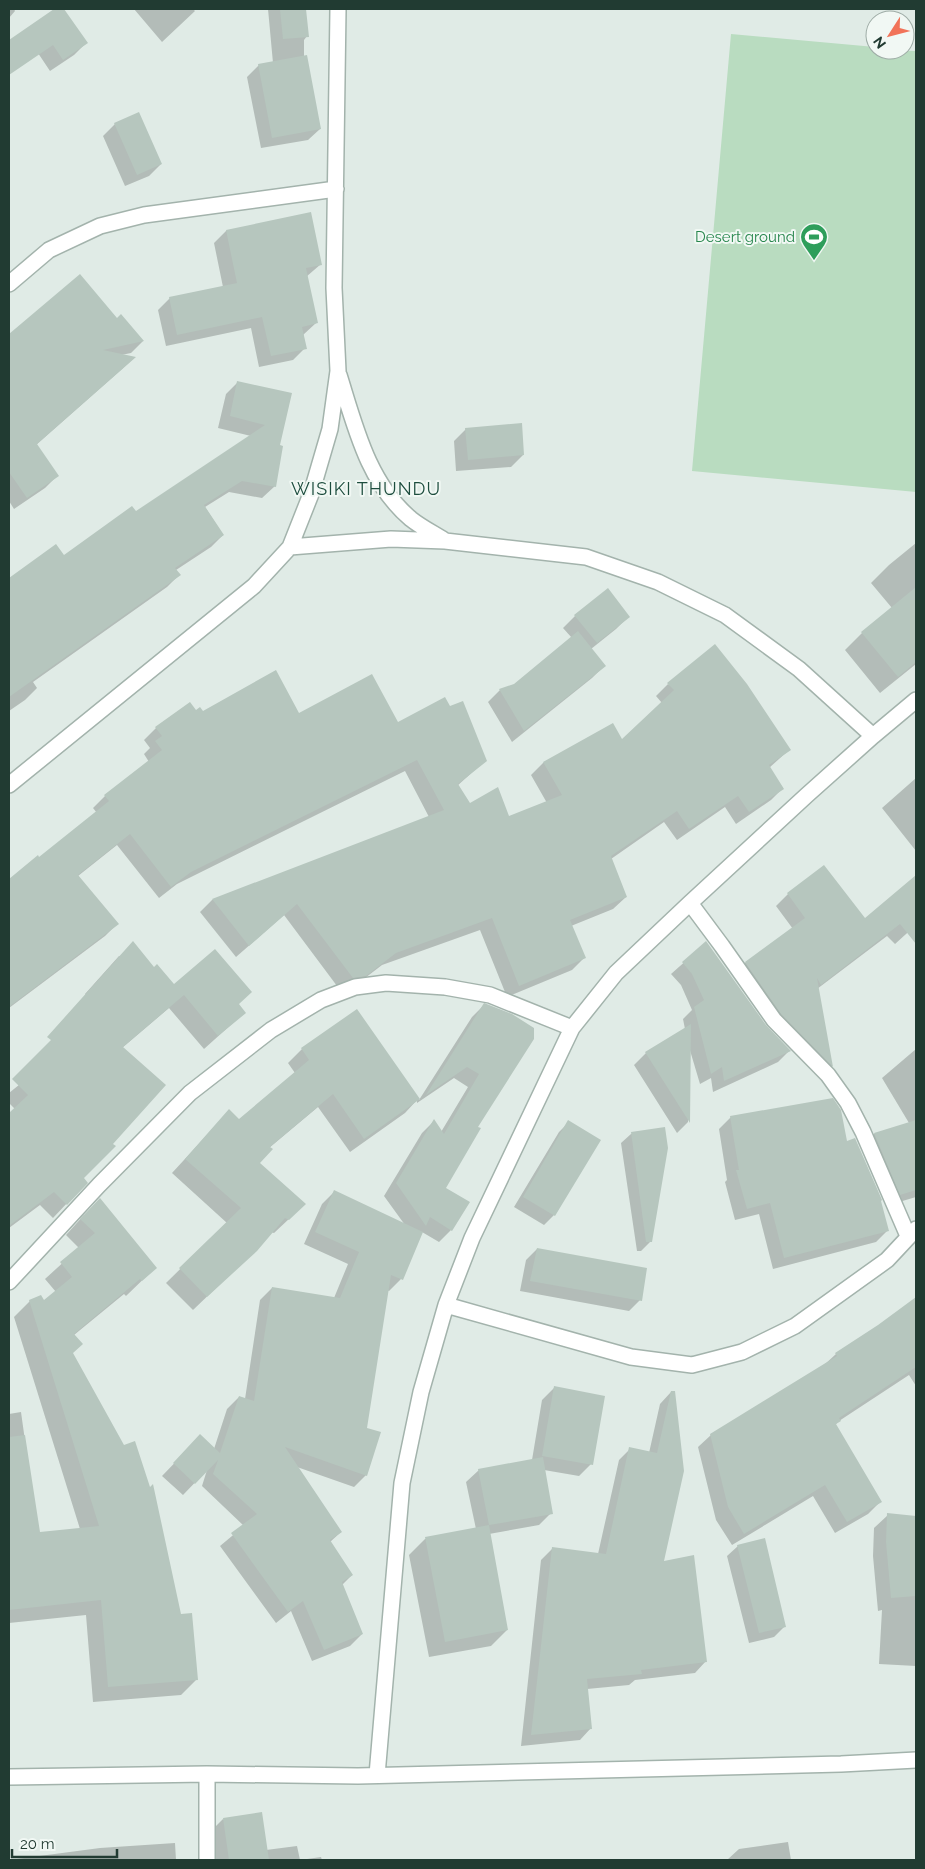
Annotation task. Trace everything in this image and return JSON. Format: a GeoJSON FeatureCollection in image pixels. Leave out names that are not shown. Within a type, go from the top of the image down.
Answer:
{"type":"FeatureCollection","features":[{"type":"Feature","properties":{"kind":"street"},"geometry":{"type":"LineString","coordinates":[[9,785],[254,586],[290,548],[311,494],[330,428],[338,371],[334,288],[338,9]]}},
{"type":"Feature","properties":{"kind":"street"},"geometry":{"type":"LineString","coordinates":[[9,284],[49,250],[100,226],[144,214],[336,189]]}},
{"type":"Feature","properties":{"kind":"street"},"geometry":{"type":"LineString","coordinates":[[338,371],[360,444],[378,478],[394,503],[412,520],[445,541]]}},
{"type":"Feature","properties":{"kind":"street"},"geometry":{"type":"LineString","coordinates":[[290,548],[391,539],[445,541],[586,558],[658,582],[725,615],[799,669],[873,736]]}},
{"type":"Feature","properties":{"kind":"street"},"geometry":{"type":"LineString","coordinates":[[377,1775],[402,1483],[421,1392],[446,1305],[472,1238],[572,1028],[616,973],[873,736],[916,700]]}},
{"type":"Feature","properties":{"kind":"street"},"geometry":{"type":"LineString","coordinates":[[446,1305],[631,1357],[692,1365],[742,1352],[795,1326],[887,1260],[912,1233],[848,1103],[828,1075],[774,1020],[690,903]]}},
{"type":"Feature","properties":{"kind":"street"},"geometry":{"type":"LineString","coordinates":[[9,1282],[190,1093],[271,1030],[320,1000],[355,987],[386,983],[445,987],[490,995],[572,1028]]}},
{"type":"Feature","properties":{"kind":"street"},"geometry":{"type":"LineString","coordinates":[[9,1777],[207,1774],[377,1775],[841,1764],[916,1760]]}},
{"type":"Feature","properties":{"kind":"street"},"geometry":{"type":"LineString","coordinates":[[207,1774],[207,1860]]}},
{"type":"Feature","properties":{"kind":"green space","name":"Desert ground"},"geometry":{"type":"Polygon","coordinates":[[[731,34],[865,46],[865,60],[915,60],[916,51],[916,492],[692,471],[731,34]]]}},
{"type":"Feature","properties":{"kind":"building"},"geometry":{"type":"Polygon","coordinates":[[[54,9],[64,9],[88,43],[63,60],[53,45],[9,75],[9,40],[54,9]]]}},
{"type":"Feature","properties":{"kind":"building"},"geometry":{"type":"Polygon","coordinates":[[[280,9],[306,9],[309,37],[283,39],[280,9]]]}},
{"type":"Feature","properties":{"kind":"building"},"geometry":{"type":"Polygon","coordinates":[[[307,55],[321,129],[272,138],[258,64],[307,55]]]}},
{"type":"Feature","properties":{"kind":"building"},"geometry":{"type":"Polygon","coordinates":[[[139,112],[162,164],[137,175],[114,123],[139,112]]]}},
{"type":"Feature","properties":{"kind":"building"},"geometry":{"type":"Polygon","coordinates":[[[311,212],[322,265],[306,268],[318,323],[302,327],[307,349],[271,356],[262,317],[177,335],[169,297],[237,283],[226,230],[311,212]]]}},
{"type":"Feature","properties":{"kind":"building"},"geometry":{"type":"Polygon","coordinates":[[[80,274],[117,318],[121,314],[144,341],[103,350],[136,357],[37,444],[59,476],[27,498],[9,472],[9,334],[80,274]]]}},
{"type":"Feature","properties":{"kind":"building"},"geometry":{"type":"Polygon","coordinates":[[[237,381],[292,393],[280,445],[283,446],[276,487],[242,481],[204,505],[224,535],[175,568],[181,575],[9,697],[9,578],[56,544],[64,555],[132,506],[136,511],[265,425],[230,416],[237,381]]]}},
{"type":"Feature","properties":{"kind":"building"},"geometry":{"type":"Polygon","coordinates":[[[522,423],[524,455],[468,460],[465,428],[522,423]]]}},
{"type":"Feature","properties":{"kind":"building"},"geometry":{"type":"Polygon","coordinates":[[[916,587],[916,662],[898,677],[861,632],[916,587]]]}},
{"type":"Feature","properties":{"kind":"building"},"geometry":{"type":"Polygon","coordinates":[[[608,588],[630,617],[597,643],[574,615],[608,588]]]}},
{"type":"Feature","properties":{"kind":"building"},"geometry":{"type":"Polygon","coordinates":[[[578,631],[606,666],[524,731],[499,689],[514,684],[578,631]]]}},
{"type":"Feature","properties":{"kind":"building"},"geometry":{"type":"Polygon","coordinates":[[[715,644],[747,684],[791,750],[769,765],[784,789],[749,812],[738,796],[689,829],[677,811],[611,856],[627,897],[570,920],[586,958],[519,986],[492,918],[396,953],[366,976],[353,978],[297,904],[249,946],[212,899],[444,810],[417,760],[191,872],[171,887],[130,834],[78,875],[119,924],[9,1007],[9,879],[109,801],[104,795],[162,750],[155,741],[162,736],[155,727],[190,702],[196,710],[200,707],[203,711],[276,670],[299,713],[372,674],[398,722],[445,697],[450,706],[463,701],[487,761],[458,784],[470,803],[498,787],[509,816],[562,795],[543,762],[613,723],[622,739],[674,690],[667,683],[715,644]]]}},
{"type":"Feature","properties":{"kind":"building"},"geometry":{"type":"Polygon","coordinates":[[[824,865],[865,918],[916,875],[916,944],[900,924],[821,985],[817,978],[833,1067],[781,1014],[745,962],[805,918],[787,893],[824,865]]]}},
{"type":"Feature","properties":{"kind":"building"},"geometry":{"type":"Polygon","coordinates":[[[133,941],[154,967],[157,964],[174,984],[215,949],[252,992],[239,1004],[246,1013],[218,1036],[184,995],[123,1047],[166,1085],[113,1144],[116,1146],[84,1178],[88,1183],[67,1205],[54,1192],[9,1226],[9,1113],[28,1095],[12,1079],[51,1040],[47,1037],[133,941]]]}},
{"type":"Feature","properties":{"kind":"building"},"geometry":{"type":"Polygon","coordinates":[[[706,941],[766,1025],[791,1051],[724,1081],[722,1067],[711,1074],[694,1007],[704,1000],[692,974],[682,962],[706,941]]]}},
{"type":"Feature","properties":{"kind":"building"},"geometry":{"type":"Polygon","coordinates":[[[484,1003],[512,1014],[534,1028],[534,1039],[478,1127],[481,1128],[446,1188],[470,1202],[452,1231],[430,1217],[426,1226],[396,1183],[434,1119],[444,1134],[479,1074],[467,1067],[426,1095],[484,1003]]]}},
{"type":"Feature","properties":{"kind":"building"},"geometry":{"type":"Polygon","coordinates":[[[357,1009],[420,1099],[364,1139],[333,1094],[270,1147],[273,1149],[260,1163],[306,1204],[289,1220],[285,1218],[257,1251],[207,1297],[179,1268],[241,1208],[185,1159],[229,1109],[239,1119],[309,1060],[301,1048],[357,1009]]]}},
{"type":"Feature","properties":{"kind":"building"},"geometry":{"type":"Polygon","coordinates":[[[691,1024],[690,1123],[645,1052],[691,1024]]]}},
{"type":"Feature","properties":{"kind":"building"},"geometry":{"type":"Polygon","coordinates":[[[833,1098],[841,1110],[847,1141],[855,1138],[882,1200],[889,1231],[784,1258],[770,1203],[747,1209],[736,1170],[739,1170],[730,1116],[833,1098]]]}},
{"type":"Feature","properties":{"kind":"building"},"geometry":{"type":"Polygon","coordinates":[[[568,1120],[601,1140],[555,1216],[523,1197],[568,1120]]]}},
{"type":"Feature","properties":{"kind":"building"},"geometry":{"type":"Polygon","coordinates":[[[916,1120],[916,1190],[900,1195],[874,1133],[916,1120]]]}},
{"type":"Feature","properties":{"kind":"building"},"geometry":{"type":"Polygon","coordinates":[[[665,1127],[668,1148],[652,1242],[646,1242],[631,1132],[665,1127]]]}},
{"type":"Feature","properties":{"kind":"building"},"geometry":{"type":"Polygon","coordinates":[[[334,1190],[423,1232],[403,1280],[391,1275],[367,1428],[381,1432],[367,1476],[285,1447],[342,1532],[330,1540],[353,1575],[342,1582],[363,1634],[324,1650],[303,1601],[288,1612],[231,1533],[257,1514],[213,1474],[218,1460],[195,1484],[173,1463],[200,1434],[220,1453],[239,1396],[254,1401],[272,1287],[340,1298],[359,1252],[315,1232],[334,1190]]]}},
{"type":"Feature","properties":{"kind":"building"},"geometry":{"type":"Polygon","coordinates":[[[100,1198],[157,1268],[142,1281],[140,1279],[74,1334],[83,1344],[73,1353],[124,1445],[135,1441],[150,1487],[153,1484],[181,1614],[192,1613],[198,1680],[108,1687],[101,1600],[9,1610],[9,1437],[25,1435],[40,1532],[99,1526],[29,1300],[41,1295],[44,1300],[72,1277],[60,1262],[95,1233],[80,1219],[100,1198]]]}},
{"type":"Feature","properties":{"kind":"building"},"geometry":{"type":"Polygon","coordinates":[[[537,1248],[647,1268],[642,1301],[530,1281],[537,1248]]]}},
{"type":"Feature","properties":{"kind":"building"},"geometry":{"type":"Polygon","coordinates":[[[916,1297],[916,1367],[839,1418],[841,1421],[836,1424],[882,1502],[847,1522],[825,1485],[744,1534],[728,1507],[710,1434],[837,1356],[835,1353],[916,1297]]]}},
{"type":"Feature","properties":{"kind":"building"},"geometry":{"type":"Polygon","coordinates":[[[554,1386],[605,1396],[593,1465],[542,1456],[554,1386]]]}},
{"type":"Feature","properties":{"kind":"building"},"geometry":{"type":"Polygon","coordinates":[[[671,1391],[675,1391],[684,1471],[664,1561],[694,1555],[707,1662],[641,1670],[642,1674],[587,1679],[592,1729],[531,1735],[552,1547],[606,1554],[629,1447],[657,1453],[671,1391]]]}},
{"type":"Feature","properties":{"kind":"building"},"geometry":{"type":"Polygon","coordinates":[[[543,1457],[553,1514],[489,1525],[478,1469],[543,1457]]]}},
{"type":"Feature","properties":{"kind":"building"},"geometry":{"type":"Polygon","coordinates":[[[887,1513],[916,1516],[916,1596],[891,1598],[886,1542],[887,1513]]]}},
{"type":"Feature","properties":{"kind":"building"},"geometry":{"type":"Polygon","coordinates":[[[489,1525],[508,1630],[445,1642],[425,1537],[489,1525]]]}},
{"type":"Feature","properties":{"kind":"building"},"geometry":{"type":"Polygon","coordinates":[[[765,1538],[786,1627],[759,1633],[737,1545],[765,1538]]]}},
{"type":"Feature","properties":{"kind":"building"},"geometry":{"type":"Polygon","coordinates":[[[262,1812],[269,1860],[229,1860],[223,1818],[262,1812]]]}},
{"type":"Feature","properties":{"kind":"place","name":"Desert ground"},"geometry":{"type":"Point","coordinates":[814,261]}},
{"type":"Feature","properties":{"kind":"district","name":"WISIKI THUNDU"},"geometry":{"type":"Point","coordinates":[366,488]}}]}
